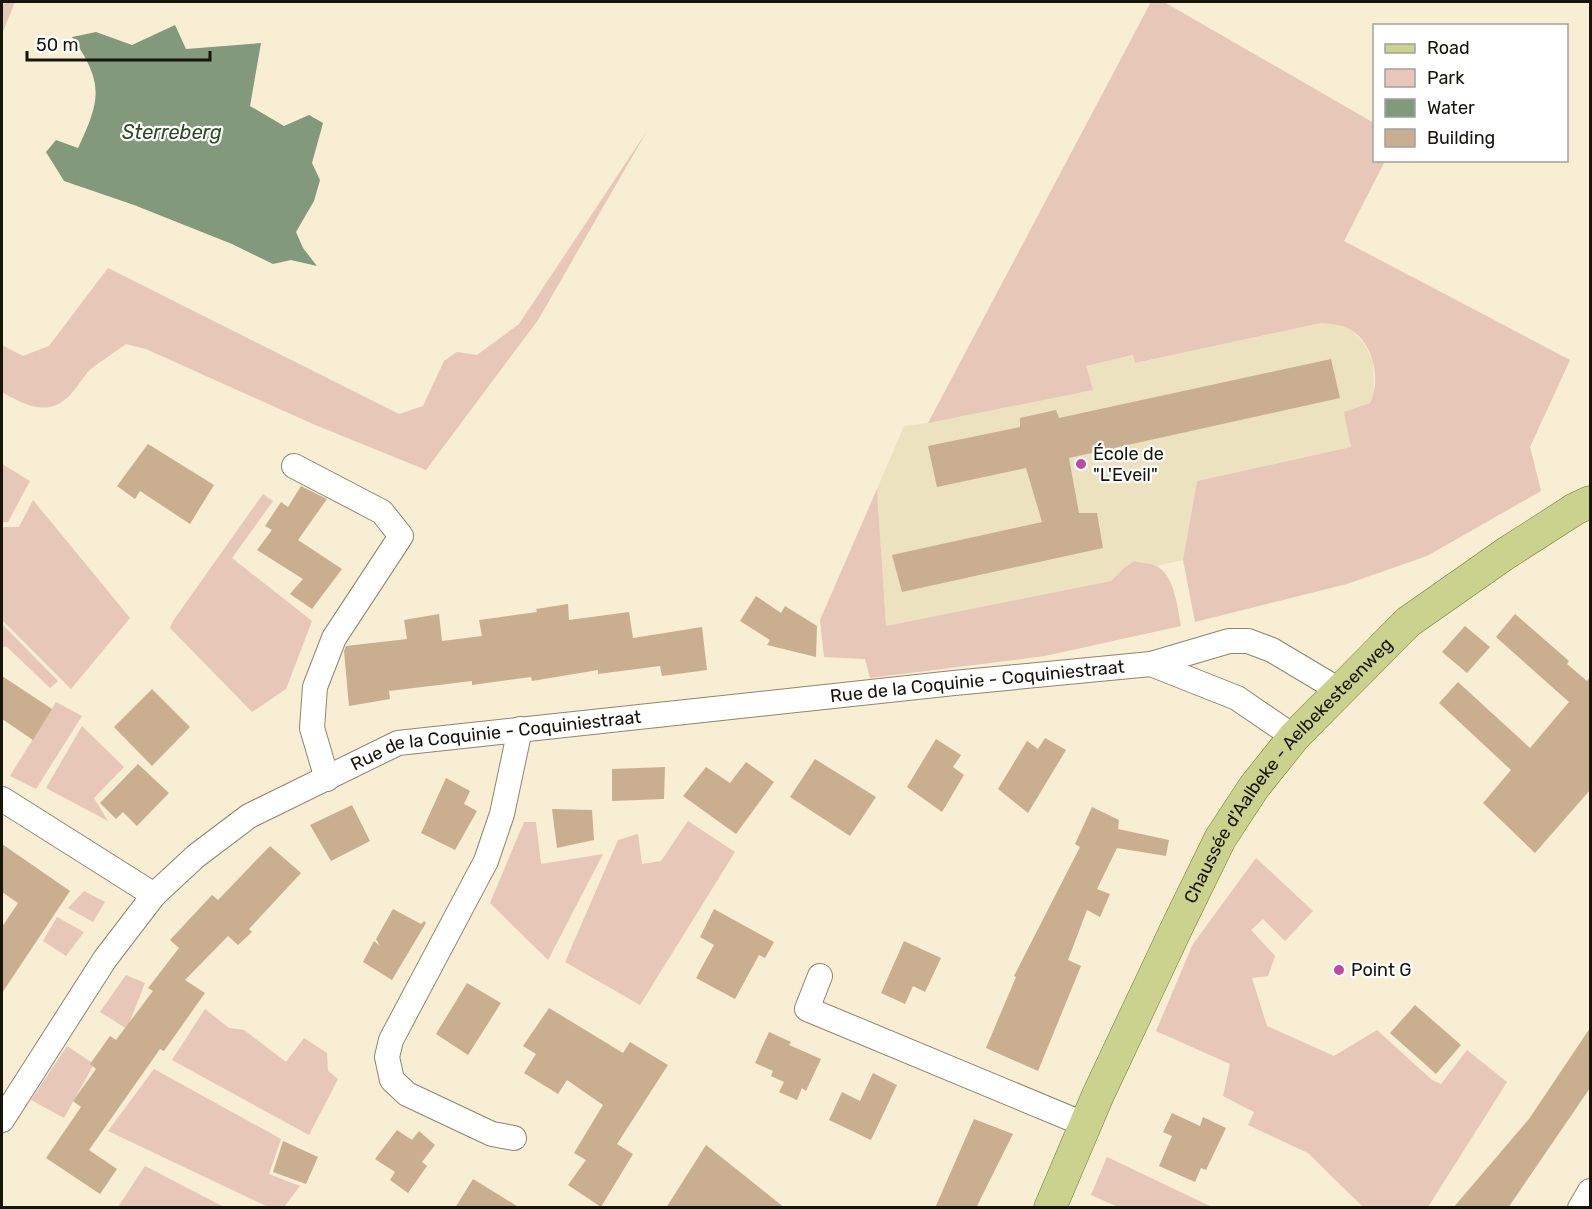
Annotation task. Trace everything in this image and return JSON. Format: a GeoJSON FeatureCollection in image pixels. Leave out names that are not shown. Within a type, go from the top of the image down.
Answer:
{"type":"FeatureCollection","features":[{"type":"Feature","properties":{"kind":"main road","name":"Chaussée d'Aalbeke - Aelbekesteenweg"},"geometry":{"type":"LineString","coordinates":[[1050,1208],[1098,1095],[1220,839],[1245,800],[1294,737],[1408,622],[1505,554],[1575,509],[1590,502]]}},
{"type":"Feature","properties":{"kind":"street"},"geometry":{"type":"LineString","coordinates":[[294,466],[382,512],[401,536],[334,638],[315,687],[312,728],[327,779]]}},
{"type":"Feature","properties":{"kind":"street","name":"Rue de la Coquinie - Coquiniestraat"},"geometry":{"type":"LineString","coordinates":[[2,1120],[105,959],[154,895],[196,856],[249,816],[398,743],[1151,664],[1229,641],[1248,642],[1272,650],[1339,690]]}},
{"type":"Feature","properties":{"kind":"street","name":"Rue de la Coquinie - Coquiniestraat"},"geometry":{"type":"LineString","coordinates":[[1151,664],[1237,698],[1294,737]]}},
{"type":"Feature","properties":{"kind":"street"},"geometry":{"type":"LineString","coordinates":[[514,1138],[492,1134],[407,1094],[392,1080],[387,1057],[391,1040],[486,861],[504,804],[520,729]]}},
{"type":"Feature","properties":{"kind":"street"},"geometry":{"type":"LineString","coordinates":[[2,799],[154,895]]}},
{"type":"Feature","properties":{"kind":"street"},"geometry":{"type":"LineString","coordinates":[[820,976],[807,1009],[1086,1125]]}},
{"type":"Feature","properties":{"kind":"street"},"geometry":{"type":"LineString","coordinates":[[1580,1208],[1590,1191]]}},
{"type":"Feature","properties":{"kind":"shaded area","name":"École de \"L'Eveil\""},"geometry":{"type":"Polygon","coordinates":[[[1321,323],[1339,324],[1351,330],[1363,342],[1373,361],[1374,395],[1370,403],[1345,412],[1351,447],[1197,481],[1183,560],[1156,566],[1134,561],[1111,581],[886,626],[877,489],[904,426],[1092,390],[1086,366],[1134,355],[1135,363],[1321,323]]]}},
{"type":"Feature","properties":{"kind":"green space"},"geometry":{"type":"Polygon","coordinates":[[[2,2],[15,2],[2,34],[2,2]]]}},
{"type":"Feature","properties":{"kind":"green space"},"geometry":{"type":"Polygon","coordinates":[[[1151,2],[1164,2],[1373,122],[1373,162],[1384,162],[1344,241],[1570,360],[1530,447],[1541,491],[1427,556],[1347,584],[1195,622],[1183,560],[1197,481],[1351,447],[1344,412],[1370,403],[1374,394],[1375,373],[1364,342],[1349,329],[1335,324],[1321,323],[1135,363],[1133,355],[1086,366],[1093,390],[928,423],[1151,2]]]}},
{"type":"Feature","properties":{"kind":"green space"},"geometry":{"type":"Polygon","coordinates":[[[647,131],[538,320],[426,470],[313,424],[146,349],[126,344],[91,369],[70,395],[53,406],[45,408],[28,405],[2,392],[2,345],[23,356],[49,346],[108,268],[399,414],[423,406],[444,361],[457,352],[477,355],[519,324],[647,131]]]}},
{"type":"Feature","properties":{"kind":"green space"},"geometry":{"type":"Polygon","coordinates":[[[2,464],[30,481],[8,522],[2,522],[2,464]]]}},
{"type":"Feature","properties":{"kind":"green space"},"geometry":{"type":"Polygon","coordinates":[[[877,489],[886,626],[1111,581],[1134,561],[1154,565],[1167,575],[1174,591],[1181,626],[1045,656],[870,678],[865,659],[824,657],[820,620],[877,489]]]}},
{"type":"Feature","properties":{"kind":"green space"},"geometry":{"type":"Polygon","coordinates":[[[263,494],[273,501],[232,558],[312,621],[286,689],[252,712],[170,628],[263,494]]]}},
{"type":"Feature","properties":{"kind":"green space"},"geometry":{"type":"Polygon","coordinates":[[[33,500],[130,618],[71,689],[2,620],[2,527],[19,527],[33,500]]]}},
{"type":"Feature","properties":{"kind":"green space"},"geometry":{"type":"Polygon","coordinates":[[[2,624],[58,681],[50,688],[6,646],[2,648],[2,624]]]}},
{"type":"Feature","properties":{"kind":"green space"},"geometry":{"type":"Polygon","coordinates":[[[56,702],[82,716],[36,789],[10,776],[56,702]]]}},
{"type":"Feature","properties":{"kind":"green space"},"geometry":{"type":"Polygon","coordinates":[[[82,726],[124,767],[94,798],[108,821],[46,788],[82,726]]]}},
{"type":"Feature","properties":{"kind":"green space"},"geometry":{"type":"Polygon","coordinates":[[[688,821],[735,852],[640,1005],[565,962],[618,840],[638,834],[642,864],[661,861],[688,821]]]}},
{"type":"Feature","properties":{"kind":"green space"},"geometry":{"type":"Polygon","coordinates":[[[524,822],[536,822],[541,864],[603,854],[548,960],[490,903],[524,822]]]}},
{"type":"Feature","properties":{"kind":"green space"},"geometry":{"type":"Polygon","coordinates":[[[1256,858],[1313,911],[1285,941],[1263,919],[1251,930],[1275,956],[1268,976],[1252,978],[1267,1026],[1334,1056],[1377,1030],[1432,1080],[1441,1084],[1467,1050],[1507,1082],[1428,1207],[1363,1207],[1308,1153],[1248,1125],[1254,1112],[1223,1096],[1230,1064],[1156,1031],[1193,944],[1256,858]]]}},
{"type":"Feature","properties":{"kind":"green space"},"geometry":{"type":"Polygon","coordinates":[[[84,891],[105,902],[93,922],[68,908],[84,891]]]}},
{"type":"Feature","properties":{"kind":"green space"},"geometry":{"type":"Polygon","coordinates":[[[57,917],[84,932],[66,956],[43,941],[57,917]]]}},
{"type":"Feature","properties":{"kind":"green space"},"geometry":{"type":"Polygon","coordinates":[[[126,975],[145,983],[127,1029],[100,1012],[126,975]]]}},
{"type":"Feature","properties":{"kind":"green space"},"geometry":{"type":"Polygon","coordinates":[[[205,1009],[229,1028],[244,1030],[286,1062],[304,1038],[327,1053],[328,1071],[338,1079],[309,1135],[172,1060],[205,1009]]]}},
{"type":"Feature","properties":{"kind":"green space"},"geometry":{"type":"Polygon","coordinates":[[[67,1046],[94,1064],[64,1118],[31,1100],[67,1046]]]}},
{"type":"Feature","properties":{"kind":"green space"},"geometry":{"type":"Polygon","coordinates":[[[154,1069],[281,1139],[269,1174],[300,1186],[284,1207],[268,1207],[108,1131],[154,1069]]]}},
{"type":"Feature","properties":{"kind":"green space"},"geometry":{"type":"Polygon","coordinates":[[[1107,1157],[1212,1207],[1118,1207],[1091,1195],[1107,1157]]]}},
{"type":"Feature","properties":{"kind":"green space"},"geometry":{"type":"Polygon","coordinates":[[[145,1166],[224,1207],[118,1207],[145,1166]]]}},
{"type":"Feature","properties":{"kind":"water","name":"Sterreberg"},"geometry":{"type":"Polygon","coordinates":[[[175,25],[186,49],[261,43],[250,106],[284,126],[309,115],[323,123],[312,163],[320,180],[314,201],[296,232],[303,248],[317,266],[291,260],[273,264],[232,244],[134,205],[64,181],[46,152],[56,140],[78,148],[95,103],[96,91],[90,67],[72,37],[96,32],[132,45],[175,25]]]}},
{"type":"Feature","properties":{"kind":"building"},"geometry":{"type":"Polygon","coordinates":[[[1331,359],[1340,398],[1069,458],[1079,513],[1097,513],[1103,548],[902,592],[892,555],[1042,522],[1026,468],[937,487],[928,446],[1020,427],[1020,418],[1056,410],[1059,418],[1331,359]]]}},
{"type":"Feature","properties":{"kind":"building"},"geometry":{"type":"Polygon","coordinates":[[[148,444],[214,485],[190,524],[140,491],[135,499],[117,486],[148,444]]]}},
{"type":"Feature","properties":{"kind":"building"},"geometry":{"type":"Polygon","coordinates":[[[301,486],[327,499],[298,540],[342,569],[312,609],[290,594],[303,579],[257,550],[272,530],[265,526],[281,502],[288,507],[301,486]]]}},
{"type":"Feature","properties":{"kind":"building"},"geometry":{"type":"Polygon","coordinates":[[[756,596],[781,613],[785,606],[817,626],[816,657],[767,645],[770,640],[740,621],[756,596]]]}},
{"type":"Feature","properties":{"kind":"building"},"geometry":{"type":"Polygon","coordinates":[[[568,604],[569,620],[629,612],[633,638],[702,627],[707,670],[662,676],[660,666],[598,674],[598,670],[532,681],[531,677],[472,685],[472,681],[389,691],[390,699],[349,706],[344,651],[346,646],[407,639],[404,620],[439,614],[442,641],[482,636],[479,620],[537,612],[536,609],[568,604]]]}},
{"type":"Feature","properties":{"kind":"building"},"geometry":{"type":"Polygon","coordinates":[[[1515,614],[1569,661],[1567,664],[1587,681],[1590,677],[1590,790],[1535,853],[1483,803],[1511,770],[1439,703],[1458,682],[1530,748],[1569,702],[1496,637],[1515,614]]]}},
{"type":"Feature","properties":{"kind":"building"},"geometry":{"type":"Polygon","coordinates":[[[1465,626],[1490,647],[1467,673],[1442,652],[1465,626]]]}},
{"type":"Feature","properties":{"kind":"building"},"geometry":{"type":"Polygon","coordinates":[[[2,676],[52,709],[33,740],[2,719],[2,676]]]}},
{"type":"Feature","properties":{"kind":"building"},"geometry":{"type":"Polygon","coordinates":[[[152,689],[190,727],[152,766],[114,727],[152,689]]]}},
{"type":"Feature","properties":{"kind":"building"},"geometry":{"type":"Polygon","coordinates":[[[1045,738],[1066,750],[1028,813],[998,789],[1027,741],[1038,749],[1045,738]]]}},
{"type":"Feature","properties":{"kind":"building"},"geometry":{"type":"Polygon","coordinates":[[[936,739],[961,755],[953,767],[964,775],[942,812],[907,787],[936,739]]]}},
{"type":"Feature","properties":{"kind":"building"},"geometry":{"type":"Polygon","coordinates":[[[815,759],[876,797],[850,836],[790,797],[815,759]]]}},
{"type":"Feature","properties":{"kind":"building"},"geometry":{"type":"Polygon","coordinates":[[[746,762],[774,782],[736,834],[683,796],[706,767],[730,783],[746,762]]]}},
{"type":"Feature","properties":{"kind":"building"},"geometry":{"type":"Polygon","coordinates":[[[138,764],[169,793],[137,826],[123,812],[116,819],[100,803],[138,764]]]}},
{"type":"Feature","properties":{"kind":"building"},"geometry":{"type":"Polygon","coordinates":[[[665,767],[664,799],[612,801],[612,769],[665,767]]]}},
{"type":"Feature","properties":{"kind":"building"},"geometry":{"type":"Polygon","coordinates":[[[446,778],[470,791],[464,804],[477,811],[455,850],[421,833],[446,778]]]}},
{"type":"Feature","properties":{"kind":"building"},"geometry":{"type":"Polygon","coordinates":[[[352,805],[370,841],[331,861],[310,825],[352,805]]]}},
{"type":"Feature","properties":{"kind":"building"},"geometry":{"type":"Polygon","coordinates":[[[1092,807],[1119,820],[1118,829],[1169,840],[1166,856],[1117,848],[1097,889],[1110,894],[1100,917],[1087,910],[1068,960],[1081,966],[1038,1071],[986,1048],[1016,977],[1014,976],[1080,847],[1075,844],[1092,807]]]}},
{"type":"Feature","properties":{"kind":"building"},"geometry":{"type":"Polygon","coordinates":[[[552,809],[592,810],[594,840],[557,848],[552,809]]]}},
{"type":"Feature","properties":{"kind":"building"},"geometry":{"type":"Polygon","coordinates":[[[2,844],[70,891],[2,993],[2,927],[18,903],[2,892],[2,844]]]}},
{"type":"Feature","properties":{"kind":"building"},"geometry":{"type":"Polygon","coordinates":[[[270,846],[301,873],[249,929],[252,932],[238,945],[228,936],[185,980],[205,993],[164,1051],[160,1049],[89,1150],[117,1169],[100,1194],[46,1158],[81,1107],[73,1101],[96,1069],[90,1064],[110,1036],[116,1040],[153,991],[148,988],[179,948],[170,940],[212,895],[218,900],[270,846]]]}},
{"type":"Feature","properties":{"kind":"building"},"geometry":{"type":"Polygon","coordinates":[[[393,909],[421,924],[424,921],[426,923],[392,980],[363,962],[374,941],[380,946],[376,939],[393,909]]]}},
{"type":"Feature","properties":{"kind":"building"},"geometry":{"type":"Polygon","coordinates":[[[714,909],[774,942],[765,958],[759,955],[735,999],[696,978],[714,945],[700,937],[714,909]]]}},
{"type":"Feature","properties":{"kind":"building"},"geometry":{"type":"Polygon","coordinates":[[[904,941],[941,958],[925,992],[913,986],[905,1004],[881,993],[904,941]]]}},
{"type":"Feature","properties":{"kind":"building"},"geometry":{"type":"Polygon","coordinates":[[[467,983],[501,1003],[468,1055],[436,1034],[467,983]]]}},
{"type":"Feature","properties":{"kind":"building"},"geometry":{"type":"Polygon","coordinates":[[[1415,1005],[1461,1045],[1436,1074],[1390,1033],[1415,1005]]]}},
{"type":"Feature","properties":{"kind":"building"},"geometry":{"type":"Polygon","coordinates":[[[549,1008],[623,1053],[630,1042],[668,1065],[617,1144],[633,1154],[601,1207],[568,1185],[586,1160],[574,1153],[603,1105],[567,1080],[558,1094],[524,1073],[536,1054],[523,1046],[549,1008]]]}},
{"type":"Feature","properties":{"kind":"building"},"geometry":{"type":"Polygon","coordinates":[[[1590,1028],[1590,1088],[1508,1208],[1453,1208],[1529,1119],[1590,1028]]]}},
{"type":"Feature","properties":{"kind":"building"},"geometry":{"type":"Polygon","coordinates":[[[769,1032],[791,1042],[789,1045],[821,1059],[806,1091],[802,1088],[797,1100],[779,1092],[784,1082],[771,1076],[773,1071],[755,1063],[769,1032]]]}},
{"type":"Feature","properties":{"kind":"building"},"geometry":{"type":"Polygon","coordinates":[[[873,1073],[897,1085],[871,1140],[829,1120],[842,1092],[860,1101],[873,1073]]]}},
{"type":"Feature","properties":{"kind":"building"},"geometry":{"type":"Polygon","coordinates":[[[1172,1113],[1200,1126],[1203,1117],[1226,1128],[1206,1170],[1201,1168],[1195,1182],[1159,1166],[1172,1136],[1163,1132],[1172,1113]]]}},
{"type":"Feature","properties":{"kind":"building"},"geometry":{"type":"Polygon","coordinates":[[[974,1119],[1013,1134],[976,1208],[935,1208],[974,1119]]]}},
{"type":"Feature","properties":{"kind":"building"},"geometry":{"type":"Polygon","coordinates":[[[397,1130],[412,1140],[419,1131],[435,1145],[422,1162],[427,1166],[408,1193],[390,1180],[395,1172],[375,1159],[397,1130]]]}},
{"type":"Feature","properties":{"kind":"building"},"geometry":{"type":"Polygon","coordinates":[[[283,1141],[318,1157],[306,1184],[273,1172],[283,1141]]]}},
{"type":"Feature","properties":{"kind":"building"},"geometry":{"type":"Polygon","coordinates":[[[706,1145],[785,1208],[666,1208],[706,1145]]]}},
{"type":"Feature","properties":{"kind":"building"},"geometry":{"type":"Polygon","coordinates":[[[473,1179],[520,1208],[455,1208],[473,1179]]]}},
{"type":"Feature","properties":{"kind":"place","name":"École de \"L'Eveil\""},"geometry":{"type":"Point","coordinates":[1081,464]}},
{"type":"Feature","properties":{"kind":"place","name":"Point G"},"geometry":{"type":"Point","coordinates":[1339,970]}}]}
